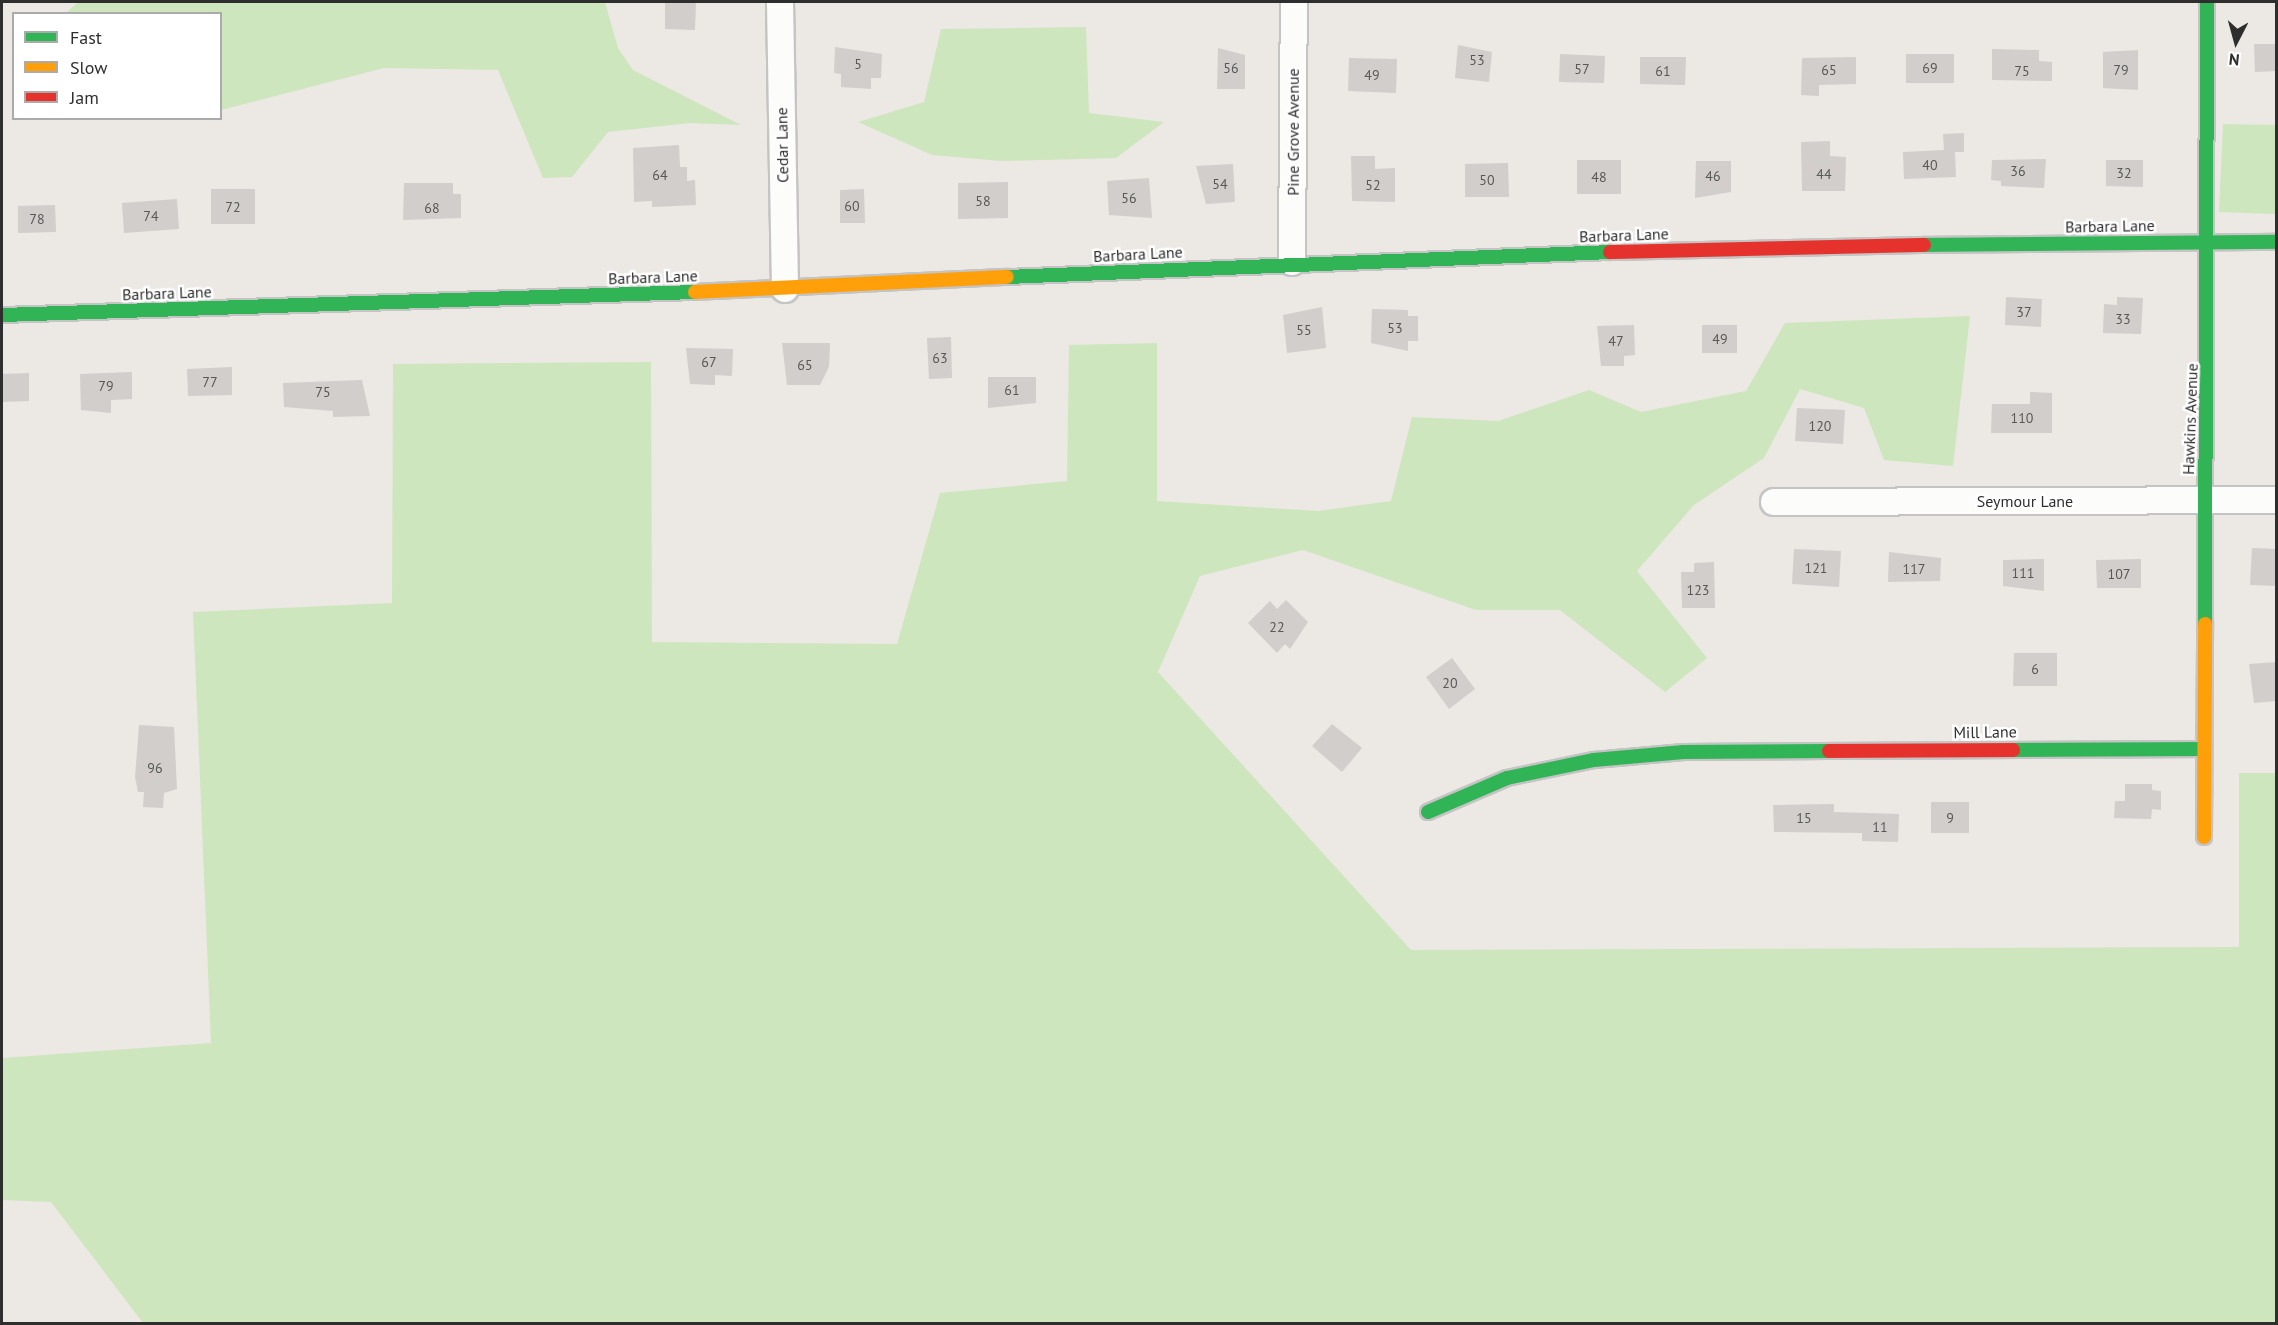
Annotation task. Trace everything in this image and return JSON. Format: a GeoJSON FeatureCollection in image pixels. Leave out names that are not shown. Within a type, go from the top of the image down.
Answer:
{"type":"FeatureCollection","features":[{"type":"Feature","properties":{"kind":"street","name":"Cedar Lane"},"geometry":{"type":"LineString","coordinates":[[780,2],[785,289]]}},
{"type":"Feature","properties":{"kind":"street","name":"Pine Grove Avenue"},"geometry":{"type":"LineString","coordinates":[[1292,262],[1294,2]]}},
{"type":"Feature","properties":{"kind":"street","name":"Hawkins Avenue"},"geometry":{"type":"LineString","coordinates":[[2204,837],[2200,749],[2203,500],[2210,298],[2205,241],[2207,2]]}},
{"type":"Feature","properties":{"kind":"street","name":"Barbara Lane"},"geometry":{"type":"LineString","coordinates":[[2,315],[785,289],[1292,262],[1771,247],[2277,242]]}},
{"type":"Feature","properties":{"kind":"street","name":"Seymour Lane"},"geometry":{"type":"LineString","coordinates":[[1774,502],[2277,500]]}},
{"type":"Feature","properties":{"kind":"street","name":"Mill Lane"},"geometry":{"type":"LineString","coordinates":[[1428,812],[1507,778],[1594,760],[1684,752],[1771,754],[2200,749]]}},
{"type":"Feature","properties":{"kind":"green space"},"geometry":{"type":"Polygon","coordinates":[[[78,2],[605,2],[618,48],[633,70],[741,125],[690,123],[608,132],[572,177],[543,178],[498,70],[384,68],[222,110],[222,12],[67,12],[78,2]]]}},
{"type":"Feature","properties":{"kind":"green space"},"geometry":{"type":"Polygon","coordinates":[[[1086,27],[1089,113],[1164,122],[1116,158],[1002,161],[932,155],[858,122],[924,102],[941,29],[1086,27]]]}},
{"type":"Feature","properties":{"kind":"green space"},"geometry":{"type":"Polygon","coordinates":[[[2223,124],[2276,125],[2276,214],[2219,212],[2223,124]]]}},
{"type":"Feature","properties":{"kind":"green space"},"geometry":{"type":"Polygon","coordinates":[[[1970,316],[1953,466],[1884,460],[1864,408],[1800,389],[1764,458],[1694,505],[1637,571],[1707,658],[1665,692],[1560,610],[1476,610],[1303,550],[1200,576],[1158,672],[1411,950],[2239,947],[2239,773],[2276,773],[2276,1323],[143,1323],[51,1202],[2,1200],[2,1058],[211,1043],[193,612],[392,603],[393,364],[651,362],[652,642],[897,644],[940,493],[1067,481],[1069,345],[1157,343],[1157,501],[1318,511],[1391,501],[1412,417],[1498,421],[1589,390],[1641,412],[1746,391],[1785,323],[1970,316]]]}},
{"type":"Feature","properties":{"kind":"building"},"geometry":{"type":"Polygon","coordinates":[[[665,2],[696,2],[695,30],[665,29],[665,2]]]}},
{"type":"Feature","properties":{"kind":"building"},"geometry":{"type":"Polygon","coordinates":[[[2254,44],[2277,44],[2277,71],[2255,72],[2254,44]]]}},
{"type":"Feature","properties":{"kind":"building"},"geometry":{"type":"Polygon","coordinates":[[[1458,45],[1492,52],[1489,82],[1455,78],[1458,45]]]}},
{"type":"Feature","properties":{"kind":"building"},"geometry":{"type":"Polygon","coordinates":[[[835,47],[882,54],[881,78],[871,78],[871,89],[841,87],[841,74],[834,73],[835,47]]]}},
{"type":"Feature","properties":{"kind":"building"},"geometry":{"type":"Polygon","coordinates":[[[1218,48],[1245,55],[1245,89],[1217,89],[1218,48]]]}},
{"type":"Feature","properties":{"kind":"building"},"geometry":{"type":"Polygon","coordinates":[[[1992,49],[2039,50],[2039,61],[2052,62],[2052,81],[1992,80],[1992,49]]]}},
{"type":"Feature","properties":{"kind":"building"},"geometry":{"type":"Polygon","coordinates":[[[2138,50],[2138,90],[2103,88],[2103,52],[2138,50]]]}},
{"type":"Feature","properties":{"kind":"building"},"geometry":{"type":"Polygon","coordinates":[[[1560,54],[1605,56],[1604,83],[1559,82],[1560,54]]]}},
{"type":"Feature","properties":{"kind":"building"},"geometry":{"type":"Polygon","coordinates":[[[1906,54],[1954,54],[1954,83],[1906,83],[1906,54]]]}},
{"type":"Feature","properties":{"kind":"building"},"geometry":{"type":"Polygon","coordinates":[[[1640,57],[1686,57],[1685,85],[1640,84],[1640,57]]]}},
{"type":"Feature","properties":{"kind":"building"},"geometry":{"type":"Polygon","coordinates":[[[1856,57],[1856,84],[1819,85],[1819,96],[1801,95],[1802,58],[1856,57]]]}},
{"type":"Feature","properties":{"kind":"building"},"geometry":{"type":"Polygon","coordinates":[[[1349,58],[1397,59],[1396,93],[1348,91],[1349,58]]]}},
{"type":"Feature","properties":{"kind":"building"},"geometry":{"type":"Polygon","coordinates":[[[1964,133],[1964,152],[1955,152],[1956,177],[1904,179],[1903,152],[1944,150],[1943,134],[1964,133]]]}},
{"type":"Feature","properties":{"kind":"building"},"geometry":{"type":"Polygon","coordinates":[[[1830,141],[1830,156],[1846,157],[1845,191],[1802,191],[1801,142],[1830,141]]]}},
{"type":"Feature","properties":{"kind":"building"},"geometry":{"type":"Polygon","coordinates":[[[679,145],[680,167],[687,167],[687,181],[695,180],[696,205],[652,207],[652,201],[634,202],[633,148],[679,145]]]}},
{"type":"Feature","properties":{"kind":"building"},"geometry":{"type":"Polygon","coordinates":[[[1351,156],[1375,156],[1375,169],[1395,168],[1395,202],[1352,201],[1351,156]]]}},
{"type":"Feature","properties":{"kind":"building"},"geometry":{"type":"Polygon","coordinates":[[[2046,159],[2044,188],[2001,186],[2001,181],[1991,180],[1992,160],[2046,159]]]}},
{"type":"Feature","properties":{"kind":"building"},"geometry":{"type":"Polygon","coordinates":[[[1577,160],[1621,160],[1621,194],[1577,194],[1577,160]]]}},
{"type":"Feature","properties":{"kind":"building"},"geometry":{"type":"Polygon","coordinates":[[[2106,160],[2143,160],[2143,187],[2106,186],[2106,160]]]}},
{"type":"Feature","properties":{"kind":"building"},"geometry":{"type":"Polygon","coordinates":[[[1696,161],[1731,161],[1731,192],[1695,198],[1696,161]]]}},
{"type":"Feature","properties":{"kind":"building"},"geometry":{"type":"Polygon","coordinates":[[[1508,163],[1509,197],[1465,197],[1465,164],[1508,163]]]}},
{"type":"Feature","properties":{"kind":"building"},"geometry":{"type":"Polygon","coordinates":[[[1233,164],[1235,202],[1206,204],[1196,166],[1233,164]]]}},
{"type":"Feature","properties":{"kind":"building"},"geometry":{"type":"Polygon","coordinates":[[[1149,178],[1152,218],[1109,215],[1107,181],[1149,178]]]}},
{"type":"Feature","properties":{"kind":"building"},"geometry":{"type":"Polygon","coordinates":[[[1008,182],[1008,218],[958,219],[958,183],[1008,182]]]}},
{"type":"Feature","properties":{"kind":"building"},"geometry":{"type":"Polygon","coordinates":[[[404,183],[453,183],[453,194],[461,194],[461,218],[403,220],[404,183]]]}},
{"type":"Feature","properties":{"kind":"building"},"geometry":{"type":"Polygon","coordinates":[[[211,189],[255,189],[255,224],[211,224],[211,189]]]}},
{"type":"Feature","properties":{"kind":"building"},"geometry":{"type":"Polygon","coordinates":[[[864,189],[865,223],[840,223],[840,190],[864,189]]]}},
{"type":"Feature","properties":{"kind":"building"},"geometry":{"type":"Polygon","coordinates":[[[177,199],[179,229],[124,233],[122,203],[177,199]]]}},
{"type":"Feature","properties":{"kind":"building"},"geometry":{"type":"Polygon","coordinates":[[[55,205],[56,232],[18,233],[18,206],[55,205]]]}},
{"type":"Feature","properties":{"kind":"building"},"geometry":{"type":"Polygon","coordinates":[[[2006,297],[2042,299],[2041,327],[2005,325],[2006,297]]]}},
{"type":"Feature","properties":{"kind":"building"},"geometry":{"type":"Polygon","coordinates":[[[2117,297],[2143,298],[2141,334],[2103,333],[2104,304],[2117,305],[2117,297]]]}},
{"type":"Feature","properties":{"kind":"building"},"geometry":{"type":"Polygon","coordinates":[[[1322,307],[1326,348],[1287,353],[1283,315],[1322,307]]]}},
{"type":"Feature","properties":{"kind":"building"},"geometry":{"type":"Polygon","coordinates":[[[1372,309],[1408,310],[1408,316],[1418,316],[1418,341],[1408,341],[1408,351],[1371,343],[1372,309]]]}},
{"type":"Feature","properties":{"kind":"building"},"geometry":{"type":"Polygon","coordinates":[[[1634,325],[1635,355],[1624,356],[1624,366],[1601,366],[1597,326],[1634,325]]]}},
{"type":"Feature","properties":{"kind":"building"},"geometry":{"type":"Polygon","coordinates":[[[1702,325],[1737,325],[1737,353],[1702,353],[1702,325]]]}},
{"type":"Feature","properties":{"kind":"building"},"geometry":{"type":"Polygon","coordinates":[[[951,337],[952,378],[929,379],[927,338],[951,337]]]}},
{"type":"Feature","properties":{"kind":"building"},"geometry":{"type":"Polygon","coordinates":[[[782,343],[830,343],[829,367],[820,385],[787,385],[782,343]]]}},
{"type":"Feature","properties":{"kind":"building"},"geometry":{"type":"Polygon","coordinates":[[[686,348],[733,349],[732,376],[715,375],[715,385],[690,384],[686,348]]]}},
{"type":"Feature","properties":{"kind":"building"},"geometry":{"type":"Polygon","coordinates":[[[232,367],[232,395],[188,396],[187,369],[232,367]]]}},
{"type":"Feature","properties":{"kind":"building"},"geometry":{"type":"Polygon","coordinates":[[[132,372],[132,399],[111,400],[111,413],[81,410],[80,374],[132,372]]]}},
{"type":"Feature","properties":{"kind":"building"},"geometry":{"type":"Polygon","coordinates":[[[29,373],[29,401],[2,402],[2,374],[29,373]]]}},
{"type":"Feature","properties":{"kind":"building"},"geometry":{"type":"Polygon","coordinates":[[[988,377],[1036,377],[1036,403],[988,408],[988,377]]]}},
{"type":"Feature","properties":{"kind":"building"},"geometry":{"type":"Polygon","coordinates":[[[362,380],[370,416],[333,417],[333,411],[284,407],[283,383],[362,380]]]}},
{"type":"Feature","properties":{"kind":"building"},"geometry":{"type":"Polygon","coordinates":[[[2030,392],[2052,393],[2052,433],[1991,433],[1992,404],[2030,404],[2030,392]]]}},
{"type":"Feature","properties":{"kind":"building"},"geometry":{"type":"Polygon","coordinates":[[[1797,408],[1845,410],[1843,444],[1795,441],[1797,408]]]}},
{"type":"Feature","properties":{"kind":"building"},"geometry":{"type":"Polygon","coordinates":[[[2252,548],[2277,549],[2277,586],[2250,585],[2252,548]]]}},
{"type":"Feature","properties":{"kind":"building"},"geometry":{"type":"Polygon","coordinates":[[[1794,549],[1841,551],[1839,587],[1792,584],[1794,549]]]}},
{"type":"Feature","properties":{"kind":"building"},"geometry":{"type":"Polygon","coordinates":[[[1889,552],[1941,558],[1940,581],[1888,582],[1889,552]]]}},
{"type":"Feature","properties":{"kind":"building"},"geometry":{"type":"Polygon","coordinates":[[[2044,559],[2044,591],[2003,586],[2003,560],[2044,559]]]}},
{"type":"Feature","properties":{"kind":"building"},"geometry":{"type":"Polygon","coordinates":[[[2141,559],[2141,588],[2097,588],[2096,560],[2141,559]]]}},
{"type":"Feature","properties":{"kind":"building"},"geometry":{"type":"Polygon","coordinates":[[[1714,562],[1715,608],[1682,608],[1681,572],[1694,572],[1694,563],[1714,562]]]}},
{"type":"Feature","properties":{"kind":"building"},"geometry":{"type":"Polygon","coordinates":[[[1286,600],[1308,622],[1290,649],[1285,644],[1277,653],[1248,623],[1270,601],[1277,609],[1286,600]]]}},
{"type":"Feature","properties":{"kind":"building"},"geometry":{"type":"Polygon","coordinates":[[[2014,653],[2057,653],[2057,686],[2013,686],[2014,653]]]}},
{"type":"Feature","properties":{"kind":"building"},"geometry":{"type":"Polygon","coordinates":[[[1452,658],[1475,689],[1449,709],[1426,677],[1452,658]]]}},
{"type":"Feature","properties":{"kind":"building"},"geometry":{"type":"Polygon","coordinates":[[[2277,662],[2277,701],[2254,703],[2249,664],[2277,662]]]}},
{"type":"Feature","properties":{"kind":"building"},"geometry":{"type":"Polygon","coordinates":[[[1332,724],[1362,748],[1342,772],[1312,746],[1332,724]]]}},
{"type":"Feature","properties":{"kind":"building"},"geometry":{"type":"Polygon","coordinates":[[[139,725],[174,727],[177,789],[164,793],[163,808],[143,807],[144,792],[138,792],[135,777],[139,725]]]}},
{"type":"Feature","properties":{"kind":"building"},"geometry":{"type":"Polygon","coordinates":[[[2125,784],[2152,784],[2152,790],[2161,791],[2161,810],[2152,809],[2151,819],[2114,818],[2115,801],[2125,801],[2125,784]]]}},
{"type":"Feature","properties":{"kind":"building"},"geometry":{"type":"Polygon","coordinates":[[[1931,802],[1969,802],[1969,833],[1931,833],[1931,802]]]}},
{"type":"Feature","properties":{"kind":"building"},"geometry":{"type":"Polygon","coordinates":[[[1834,804],[1834,812],[1899,814],[1898,842],[1862,841],[1862,833],[1774,832],[1773,805],[1834,804]]]}},
{"type":"Feature","properties":{"kind":"traffic: fast"},"geometry":{"type":"LineString","coordinates":[[2205,624],[2207,2]]}},
{"type":"Feature","properties":{"kind":"traffic: fast"},"geometry":{"type":"LineString","coordinates":[[1924,245],[2276,242]]}},
{"type":"Feature","properties":{"kind":"traffic: fast"},"geometry":{"type":"LineString","coordinates":[[1007,277],[1610,252]]}},
{"type":"Feature","properties":{"kind":"traffic: fast"},"geometry":{"type":"LineString","coordinates":[[2,315],[695,292]]}},
{"type":"Feature","properties":{"kind":"traffic: fast"},"geometry":{"type":"LineString","coordinates":[[2013,750],[2200,749]]}},
{"type":"Feature","properties":{"kind":"traffic: fast"},"geometry":{"type":"LineString","coordinates":[[1428,812],[1507,778],[1594,760],[1684,752],[1829,751]]}},
{"type":"Feature","properties":{"kind":"traffic: slow"},"geometry":{"type":"LineString","coordinates":[[695,292],[1007,277]]}},
{"type":"Feature","properties":{"kind":"traffic: slow"},"geometry":{"type":"LineString","coordinates":[[2204,837],[2205,624]]}},
{"type":"Feature","properties":{"kind":"traffic: jam"},"geometry":{"type":"LineString","coordinates":[[1610,252],[1924,245]]}},
{"type":"Feature","properties":{"kind":"traffic: jam"},"geometry":{"type":"LineString","coordinates":[[1829,751],[2013,750]]}}]}
